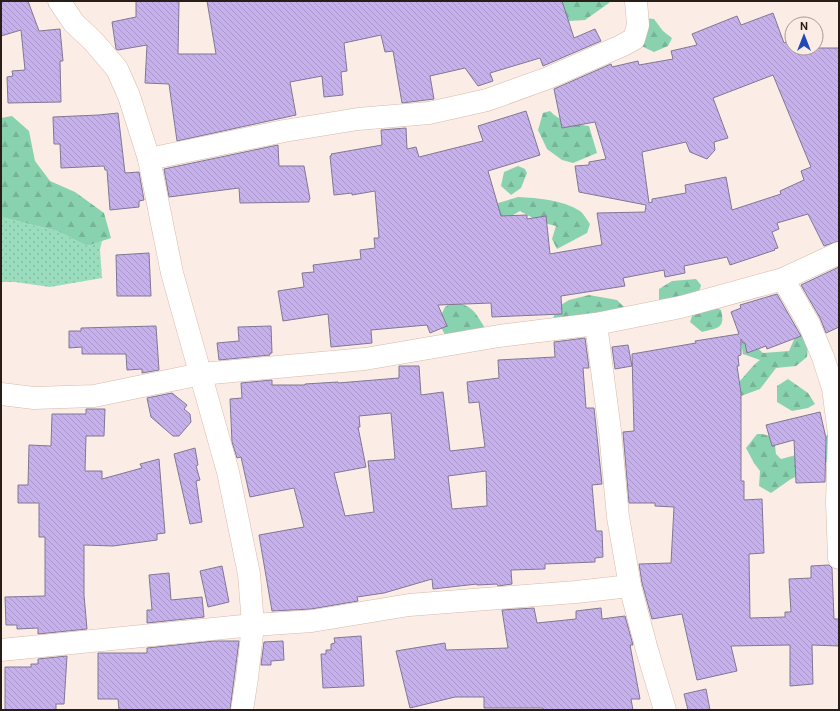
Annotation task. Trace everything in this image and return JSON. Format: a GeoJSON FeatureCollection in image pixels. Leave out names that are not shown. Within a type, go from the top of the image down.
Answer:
{"type":"FeatureCollection","features":[{"type":"Feature","properties":{"kind":"street"},"geometry":{"type":"LineString","coordinates":[[59,1],[74,23],[94,42],[117,69],[129,96],[149,159],[172,272],[228,472],[249,574],[253,625],[242,710]]}},
{"type":"Feature","properties":{"kind":"street"},"geometry":{"type":"LineString","coordinates":[[149,159],[284,131],[358,119],[429,113],[487,100],[548,78],[634,39],[638,25],[636,1]]}},
{"type":"Feature","properties":{"kind":"street"},"geometry":{"type":"LineString","coordinates":[[1,394],[34,398],[94,396],[201,374],[365,359],[499,336],[596,324],[682,307],[783,279],[839,253]]}},
{"type":"Feature","properties":{"kind":"street"},"geometry":{"type":"LineString","coordinates":[[783,279],[809,324],[823,357],[833,388],[839,434],[837,503],[839,558]]}},
{"type":"Feature","properties":{"kind":"street"},"geometry":{"type":"LineString","coordinates":[[596,324],[610,431],[618,517],[630,586],[665,710]]}},
{"type":"Feature","properties":{"kind":"street"},"geometry":{"type":"LineString","coordinates":[[1,650],[312,620],[409,605],[630,586]]}},
{"type":"Feature","properties":{"kind":"green space"},"geometry":{"type":"Polygon","coordinates":[[[563,1],[610,1],[585,20],[569,21],[559,6],[563,1]]]}},
{"type":"Feature","properties":{"kind":"green space"},"geometry":{"type":"Polygon","coordinates":[[[645,18],[654,19],[663,31],[672,38],[668,46],[654,52],[639,45],[645,18]]]}},
{"type":"Feature","properties":{"kind":"green space"},"geometry":{"type":"Polygon","coordinates":[[[550,111],[558,118],[563,120],[589,126],[597,153],[573,163],[562,160],[547,149],[538,130],[543,113],[550,111]]]}},
{"type":"Feature","properties":{"kind":"green space"},"geometry":{"type":"Polygon","coordinates":[[[12,116],[29,131],[35,161],[50,181],[75,192],[104,213],[111,238],[87,246],[57,231],[1,217],[1,118],[12,116]]]}},
{"type":"Feature","properties":{"kind":"green space"},"geometry":{"type":"Polygon","coordinates":[[[518,166],[525,169],[527,173],[521,188],[511,195],[501,186],[504,172],[518,166]]]}},
{"type":"Feature","properties":{"kind":"green space"},"geometry":{"type":"Polygon","coordinates":[[[518,197],[550,200],[573,207],[584,215],[590,224],[587,233],[557,249],[552,239],[556,226],[540,222],[520,211],[503,221],[495,204],[518,197]]]}},
{"type":"Feature","properties":{"kind":"green space"},"geometry":{"type":"Polygon","coordinates":[[[1,217],[57,231],[87,246],[102,241],[100,250],[102,278],[50,287],[15,282],[1,282],[1,217]]]}},
{"type":"Feature","properties":{"kind":"green space"},"geometry":{"type":"Polygon","coordinates":[[[696,279],[701,285],[700,289],[695,294],[659,301],[659,289],[672,281],[696,279]]]}},
{"type":"Feature","properties":{"kind":"green space"},"geometry":{"type":"Polygon","coordinates":[[[589,295],[617,300],[624,307],[591,329],[590,313],[552,323],[556,308],[569,300],[589,295]]]}},
{"type":"Feature","properties":{"kind":"green space"},"geometry":{"type":"Polygon","coordinates":[[[454,302],[473,310],[485,328],[446,337],[438,321],[445,307],[454,302]]]}},
{"type":"Feature","properties":{"kind":"green space"},"geometry":{"type":"Polygon","coordinates":[[[713,306],[721,310],[721,324],[719,327],[702,332],[690,322],[694,310],[713,306]]]}},
{"type":"Feature","properties":{"kind":"green space"},"geometry":{"type":"Polygon","coordinates":[[[801,334],[808,345],[807,357],[796,366],[776,368],[760,389],[741,396],[735,386],[760,360],[743,354],[741,342],[748,339],[763,353],[789,351],[796,335],[801,334]]]}},
{"type":"Feature","properties":{"kind":"green space"},"geometry":{"type":"Polygon","coordinates":[[[788,379],[808,393],[815,404],[808,408],[792,411],[777,402],[777,386],[788,379]]]}},
{"type":"Feature","properties":{"kind":"green space"},"geometry":{"type":"Polygon","coordinates":[[[757,434],[774,437],[776,454],[781,459],[807,452],[820,438],[831,434],[831,462],[820,462],[771,493],[759,486],[760,471],[746,448],[757,434]]]}},
{"type":"Feature","properties":{"kind":"building"},"geometry":{"type":"Polygon","coordinates":[[[1,1],[28,1],[39,31],[60,29],[63,61],[60,61],[61,102],[8,103],[7,77],[13,76],[12,71],[25,70],[21,30],[1,36],[1,1]]]}},
{"type":"Feature","properties":{"kind":"building"},"geometry":{"type":"Polygon","coordinates":[[[136,1],[179,1],[178,54],[216,54],[207,1],[562,1],[574,38],[595,29],[601,41],[543,66],[540,58],[490,73],[493,81],[478,86],[465,68],[430,76],[434,99],[402,103],[393,51],[385,52],[381,35],[344,43],[347,71],[341,72],[343,95],[324,97],[322,76],[290,82],[296,115],[177,141],[169,84],[145,83],[147,45],[118,50],[116,49],[112,22],[136,17],[136,1]]]}},
{"type":"Feature","properties":{"kind":"building"},"geometry":{"type":"Polygon","coordinates":[[[773,13],[784,43],[784,56],[824,56],[824,48],[839,48],[839,241],[824,246],[808,214],[777,223],[779,229],[772,232],[778,248],[774,249],[775,250],[730,265],[727,257],[684,266],[685,273],[665,277],[664,270],[623,278],[625,286],[561,296],[562,314],[492,317],[491,303],[438,305],[447,326],[430,333],[427,325],[371,330],[372,343],[331,347],[328,314],[283,321],[278,291],[304,287],[302,273],[314,272],[313,265],[361,259],[360,250],[375,248],[374,238],[379,238],[375,191],[352,195],[352,193],[334,195],[330,156],[332,155],[331,154],[382,145],[381,130],[406,128],[407,149],[416,147],[419,157],[483,141],[478,126],[526,111],[540,155],[488,171],[501,216],[527,215],[527,219],[546,216],[550,254],[602,245],[597,213],[645,212],[646,205],[579,192],[575,166],[589,165],[589,162],[606,159],[595,122],[562,128],[554,89],[611,64],[612,67],[638,61],[639,65],[673,59],[671,51],[697,45],[692,34],[737,16],[741,25],[773,13]],[[773,75],[713,98],[728,138],[714,142],[715,150],[707,159],[690,152],[686,142],[642,152],[649,203],[652,202],[652,199],[686,193],[685,185],[726,177],[732,210],[781,194],[780,191],[804,180],[801,171],[811,167],[773,75]]]}},
{"type":"Feature","properties":{"kind":"building"},"geometry":{"type":"Polygon","coordinates":[[[118,113],[125,173],[139,172],[144,200],[139,201],[139,207],[110,210],[107,170],[105,170],[104,166],[61,168],[60,144],[54,144],[53,117],[118,113]]]}},
{"type":"Feature","properties":{"kind":"building"},"geometry":{"type":"Polygon","coordinates":[[[278,145],[279,166],[304,166],[310,199],[309,202],[240,203],[239,188],[169,197],[164,169],[278,145]]]}},
{"type":"Feature","properties":{"kind":"building"},"geometry":{"type":"Polygon","coordinates":[[[149,253],[151,296],[117,296],[116,255],[149,253]]]}},
{"type":"Feature","properties":{"kind":"building"},"geometry":{"type":"Polygon","coordinates":[[[839,267],[839,327],[826,333],[820,318],[801,285],[839,267]]]}},
{"type":"Feature","properties":{"kind":"building"},"geometry":{"type":"Polygon","coordinates":[[[777,294],[801,336],[767,349],[766,346],[747,353],[745,343],[743,343],[741,339],[741,355],[738,356],[739,366],[737,366],[741,393],[741,481],[744,481],[744,500],[762,499],[764,553],[749,554],[750,618],[785,617],[785,612],[791,612],[789,579],[811,578],[811,566],[829,565],[832,568],[834,619],[839,619],[839,646],[812,645],[813,684],[790,686],[790,645],[731,646],[737,671],[697,680],[682,614],[652,619],[642,583],[639,564],[671,563],[674,507],[655,506],[655,503],[629,503],[623,432],[634,431],[632,354],[696,343],[695,341],[739,334],[731,312],[741,308],[740,305],[777,294]]]}},
{"type":"Feature","properties":{"kind":"building"},"geometry":{"type":"Polygon","coordinates":[[[156,326],[159,370],[142,373],[142,369],[127,370],[126,354],[82,354],[82,347],[69,348],[69,331],[81,331],[81,328],[156,326]]]}},
{"type":"Feature","properties":{"kind":"building"},"geometry":{"type":"Polygon","coordinates":[[[271,326],[272,353],[270,353],[270,355],[219,360],[217,343],[239,341],[238,327],[271,326]]]}},
{"type":"Feature","properties":{"kind":"building"},"geometry":{"type":"Polygon","coordinates":[[[585,338],[589,368],[583,368],[586,408],[594,408],[602,484],[592,485],[596,531],[602,531],[603,557],[595,558],[595,562],[545,564],[545,569],[511,570],[512,584],[498,586],[497,584],[477,584],[433,589],[432,579],[384,593],[357,597],[358,601],[311,609],[272,611],[259,535],[304,527],[294,488],[250,497],[241,457],[237,458],[232,442],[230,399],[242,398],[241,383],[272,380],[272,385],[305,385],[399,378],[399,366],[419,366],[421,395],[443,392],[450,451],[485,447],[479,402],[469,403],[467,382],[499,378],[498,360],[555,357],[554,342],[585,338]],[[391,413],[359,416],[360,427],[358,427],[366,467],[334,473],[345,516],[374,512],[368,461],[395,459],[391,413]],[[486,471],[448,476],[452,509],[487,506],[486,471]]]}},
{"type":"Feature","properties":{"kind":"building"},"geometry":{"type":"Polygon","coordinates":[[[628,345],[632,366],[615,369],[612,347],[628,345]]]}},
{"type":"Feature","properties":{"kind":"building"},"geometry":{"type":"Polygon","coordinates":[[[172,393],[187,405],[184,409],[190,414],[191,422],[179,436],[173,436],[151,417],[147,398],[172,393]]]}},
{"type":"Feature","properties":{"kind":"building"},"geometry":{"type":"Polygon","coordinates":[[[86,409],[105,409],[104,436],[86,436],[85,471],[102,471],[102,479],[142,468],[140,464],[159,459],[165,533],[157,534],[157,540],[113,546],[84,545],[84,595],[87,629],[38,634],[38,628],[17,629],[17,625],[6,625],[5,597],[45,596],[45,537],[39,537],[39,503],[18,503],[18,485],[28,485],[29,445],[51,446],[52,414],[86,414],[86,409]]]}},
{"type":"Feature","properties":{"kind":"building"},"geometry":{"type":"Polygon","coordinates":[[[820,412],[826,438],[825,482],[796,483],[794,440],[772,446],[766,425],[820,412]]]}},
{"type":"Feature","properties":{"kind":"building"},"geometry":{"type":"Polygon","coordinates":[[[195,448],[198,465],[196,466],[200,480],[196,481],[202,522],[190,524],[174,454],[195,448]]]}},
{"type":"Feature","properties":{"kind":"building"},"geometry":{"type":"Polygon","coordinates":[[[222,566],[229,602],[208,607],[200,571],[222,566]]]}},
{"type":"Feature","properties":{"kind":"building"},"geometry":{"type":"Polygon","coordinates":[[[169,573],[171,600],[202,597],[204,617],[147,623],[147,610],[152,610],[149,575],[169,573]]]}},
{"type":"Feature","properties":{"kind":"building"},"geometry":{"type":"Polygon","coordinates":[[[534,608],[537,623],[576,619],[576,611],[601,608],[602,619],[625,616],[633,645],[630,645],[640,699],[631,699],[633,710],[543,710],[543,708],[484,708],[484,697],[455,697],[410,708],[396,651],[445,643],[446,650],[508,648],[502,610],[534,608]]]}},
{"type":"Feature","properties":{"kind":"building"},"geometry":{"type":"Polygon","coordinates":[[[361,636],[364,686],[323,688],[321,654],[326,654],[326,650],[331,650],[331,644],[335,643],[334,638],[361,636]]]}},
{"type":"Feature","properties":{"kind":"building"},"geometry":{"type":"Polygon","coordinates":[[[214,641],[239,641],[230,710],[119,710],[118,699],[98,699],[98,653],[147,653],[147,648],[214,641]]]}},
{"type":"Feature","properties":{"kind":"building"},"geometry":{"type":"Polygon","coordinates":[[[283,641],[284,660],[271,661],[271,665],[261,665],[264,642],[283,641]]]}},
{"type":"Feature","properties":{"kind":"building"},"geometry":{"type":"Polygon","coordinates":[[[67,656],[64,704],[56,704],[56,710],[5,710],[5,667],[31,667],[31,664],[38,664],[38,659],[67,656]]]}},
{"type":"Feature","properties":{"kind":"building"},"geometry":{"type":"Polygon","coordinates":[[[706,689],[710,710],[688,710],[684,694],[706,689]]]}}]}
